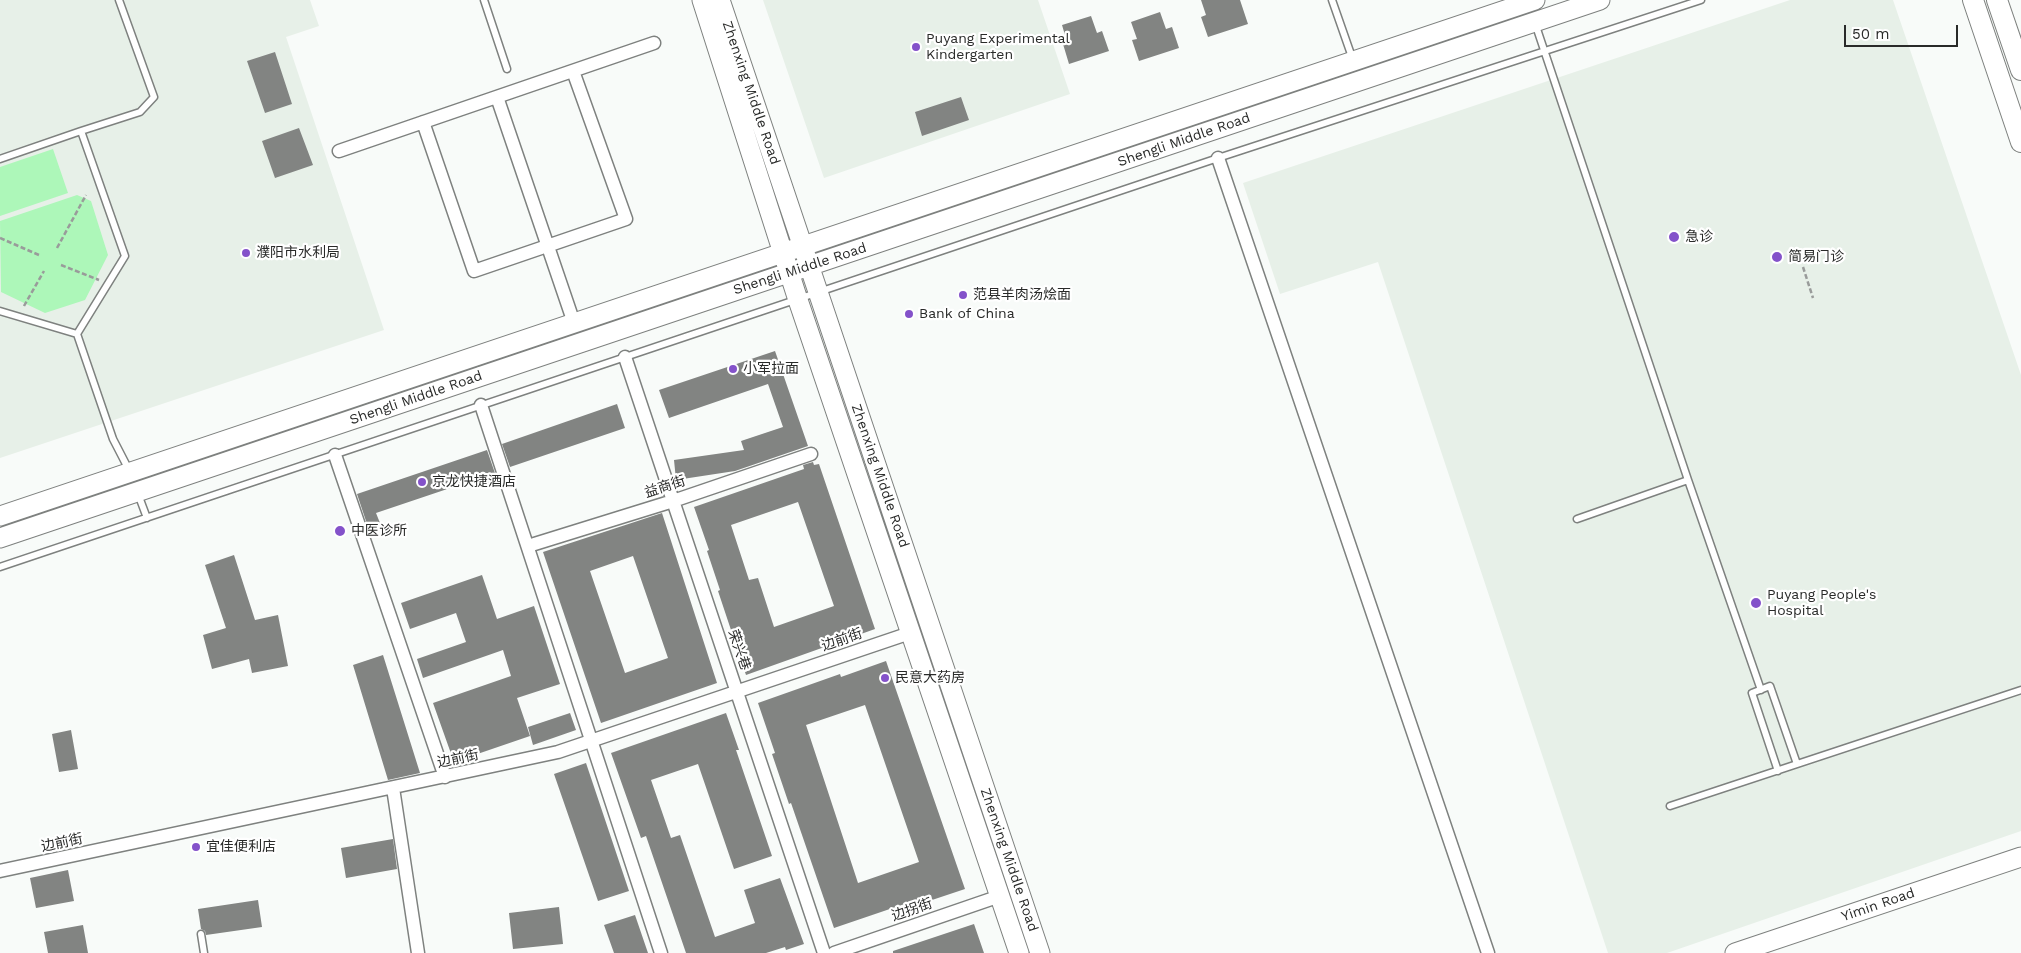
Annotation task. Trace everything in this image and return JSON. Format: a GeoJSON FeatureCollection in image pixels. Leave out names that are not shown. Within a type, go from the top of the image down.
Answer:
{"type":"FeatureCollection","features":[{"type":"Feature","properties":{"kind":"main road","name":"Zhenxing Middle Road"},"geometry":{"type":"LineString","coordinates":[[702,0],[798,300],[1019,953]]}},
{"type":"Feature","properties":{"kind":"main road","name":"Zhenxing Middle Road"},"geometry":{"type":"LineString","coordinates":[[720,0],[1040,953]]}},
{"type":"Feature","properties":{"kind":"main road","name":"Shengli Middle Road"},"geometry":{"type":"LineString","coordinates":[[0,538],[134,482],[574,323],[1535,0]]}},
{"type":"Feature","properties":{"kind":"main road","name":"Shengli Middle Road"},"geometry":{"type":"LineString","coordinates":[[0,516],[134,482],[809,266],[1600,0]]}},
{"type":"Feature","properties":{"kind":"main road"},"geometry":{"type":"LineString","coordinates":[[1974,0],[2021,142]]}},
{"type":"Feature","properties":{"kind":"main road"},"geometry":{"type":"LineString","coordinates":[[1998,0],[2021,70]]}},
{"type":"Feature","properties":{"kind":"main road","name":"Yimin Road"},"geometry":{"type":"LineString","coordinates":[[1735,953],[2021,857]]}},
{"type":"Feature","properties":{"kind":"street"},"geometry":{"type":"LineString","coordinates":[[339,151],[654,43]]}},
{"type":"Feature","properties":{"kind":"street"},"geometry":{"type":"LineString","coordinates":[[423,122],[474,271],[626,220],[573,71]]}},
{"type":"Feature","properties":{"kind":"street"},"geometry":{"type":"LineString","coordinates":[[497,97],[574,323]]}},
{"type":"Feature","properties":{"kind":"street"},"geometry":{"type":"LineString","coordinates":[[1218,158],[1488,953]]}},
{"type":"Feature","properties":{"kind":"street","name":"荣兴巷"},"geometry":{"type":"LineString","coordinates":[[625,357],[824,953]]}},
{"type":"Feature","properties":{"kind":"street"},"geometry":{"type":"LineString","coordinates":[[482,406],[661,953]]}},
{"type":"Feature","properties":{"kind":"street","name":"益商街"},"geometry":{"type":"LineString","coordinates":[[528,546],[673,501],[811,454]]}},
{"type":"Feature","properties":{"kind":"street"},"geometry":{"type":"LineString","coordinates":[[335,455],[445,776]]}},
{"type":"Feature","properties":{"kind":"street","name":"边前街"},"geometry":{"type":"LineString","coordinates":[[0,871],[558,752],[910,633]]}},
{"type":"Feature","properties":{"kind":"street"},"geometry":{"type":"LineString","coordinates":[[393,788],[418,953]]}},
{"type":"Feature","properties":{"kind":"street","name":"边拐街"},"geometry":{"type":"LineString","coordinates":[[834,953],[1000,896]]}},
{"type":"Feature","properties":{"kind":"lane"},"geometry":{"type":"LineString","coordinates":[[0,160],[140,112],[154,98],[119,0]]}},
{"type":"Feature","properties":{"kind":"lane"},"geometry":{"type":"LineString","coordinates":[[484,0],[507,69]]}},
{"type":"Feature","properties":{"kind":"lane"},"geometry":{"type":"LineString","coordinates":[[1332,0],[1354,61]]}},
{"type":"Feature","properties":{"kind":"lane"},"geometry":{"type":"LineString","coordinates":[[0,567],[1218,158],[1701,0]]}},
{"type":"Feature","properties":{"kind":"lane"},"geometry":{"type":"LineString","coordinates":[[1534,22],[1688,480],[1761,690]]}},
{"type":"Feature","properties":{"kind":"lane"},"geometry":{"type":"LineString","coordinates":[[77,334],[125,256],[81,131]]}},
{"type":"Feature","properties":{"kind":"lane"},"geometry":{"type":"LineString","coordinates":[[0,311],[77,334]]}},
{"type":"Feature","properties":{"kind":"lane"},"geometry":{"type":"LineString","coordinates":[[77,334],[113,439],[134,482],[147,518]]}},
{"type":"Feature","properties":{"kind":"lane"},"geometry":{"type":"LineString","coordinates":[[1577,518],[1688,480]]}},
{"type":"Feature","properties":{"kind":"lane"},"geometry":{"type":"LineString","coordinates":[[1778,771],[1752,693],[1770,686],[1797,764]]}},
{"type":"Feature","properties":{"kind":"lane"},"geometry":{"type":"LineString","coordinates":[[1670,806],[2021,690]]}},
{"type":"Feature","properties":{"kind":"lane"},"geometry":{"type":"LineString","coordinates":[[200,934],[204,953]]}},
{"type":"Feature","properties":{"kind":"path"},"geometry":{"type":"LineString","coordinates":[[57,248],[86,195]]}},
{"type":"Feature","properties":{"kind":"path"},"geometry":{"type":"LineString","coordinates":[[0,238],[39,255]]}},
{"type":"Feature","properties":{"kind":"path"},"geometry":{"type":"LineString","coordinates":[[61,265],[108,284]]}},
{"type":"Feature","properties":{"kind":"path"},"geometry":{"type":"LineString","coordinates":[[1802,267],[1813,298]]}},
{"type":"Feature","properties":{"kind":"path"},"geometry":{"type":"LineString","coordinates":[[18,317],[44,270]]}},
{"type":"Feature","properties":{"kind":"shaded area"},"geometry":{"type":"Polygon","coordinates":[[[0,0],[310,0],[319,26],[286,37],[384,330],[0,458],[0,0]]]}},
{"type":"Feature","properties":{"kind":"shaded area","name":"Puyang Experimental Kindergarten"},"geometry":{"type":"Polygon","coordinates":[[[763,0],[1038,0],[1070,94],[824,178],[763,0]]]}},
{"type":"Feature","properties":{"kind":"shaded area","name":"Puyang People's Hospital"},"geometry":{"type":"Polygon","coordinates":[[[1790,0],[1893,0],[2021,375],[2021,831],[1667,953],[1608,953],[1378,262],[1280,294],[1243,183],[1790,0]]]}},
{"type":"Feature","properties":{"kind":"green space"},"geometry":{"type":"Polygon","coordinates":[[[53,149],[68,193],[0,216],[0,167],[53,149]]]}},
{"type":"Feature","properties":{"kind":"green space"},"geometry":{"type":"Polygon","coordinates":[[[77,195],[91,201],[108,255],[85,300],[45,313],[1,292],[0,221],[77,195]]]}},
{"type":"Feature","properties":{"kind":"building"},"geometry":{"type":"Polygon","coordinates":[[[1201,0],[1240,0],[1248,24],[1208,37],[1201,17],[1206,15],[1201,0]]]}},
{"type":"Feature","properties":{"kind":"building"},"geometry":{"type":"Polygon","coordinates":[[[1160,12],[1166,29],[1172,27],[1179,48],[1139,61],[1132,40],[1137,39],[1131,22],[1160,12]]]}},
{"type":"Feature","properties":{"kind":"building"},"geometry":{"type":"Polygon","coordinates":[[[1091,16],[1097,33],[1102,31],[1109,51],[1069,64],[1063,44],[1067,42],[1062,25],[1091,16]]]}},
{"type":"Feature","properties":{"kind":"building"},"geometry":{"type":"Polygon","coordinates":[[[275,52],[292,104],[265,113],[247,61],[275,52]]]}},
{"type":"Feature","properties":{"kind":"building"},"geometry":{"type":"Polygon","coordinates":[[[961,97],[969,120],[922,136],[915,112],[961,97]]]}},
{"type":"Feature","properties":{"kind":"building"},"geometry":{"type":"Polygon","coordinates":[[[299,128],[313,165],[275,178],[262,141],[299,128]]]}},
{"type":"Feature","properties":{"kind":"building"},"geometry":{"type":"Polygon","coordinates":[[[775,351],[808,446],[735,471],[676,480],[674,460],[744,450],[741,441],[783,427],[768,384],[669,418],[659,390],[775,351]]]}},
{"type":"Feature","properties":{"kind":"building"},"geometry":{"type":"Polygon","coordinates":[[[617,404],[625,428],[510,467],[502,444],[617,404]]]}},
{"type":"Feature","properties":{"kind":"building"},"geometry":{"type":"Polygon","coordinates":[[[487,450],[498,482],[477,489],[474,480],[376,513],[380,523],[368,527],[357,494],[487,450]]]}},
{"type":"Feature","properties":{"kind":"building"},"geometry":{"type":"Polygon","coordinates":[[[813,462],[814,465],[819,464],[875,629],[746,675],[718,591],[720,590],[707,551],[709,550],[694,507],[804,469],[803,465],[813,462]],[[798,502],[731,525],[749,580],[758,578],[774,627],[834,606],[798,502]]]}},
{"type":"Feature","properties":{"kind":"building"},"geometry":{"type":"Polygon","coordinates":[[[662,513],[717,683],[601,723],[543,552],[662,513]],[[633,556],[590,571],[625,673],[668,658],[633,556]]]}},
{"type":"Feature","properties":{"kind":"building"},"geometry":{"type":"Polygon","coordinates":[[[234,555],[255,620],[278,615],[288,666],[252,673],[249,659],[212,669],[203,635],[226,628],[205,565],[234,555]]]}},
{"type":"Feature","properties":{"kind":"building"},"geometry":{"type":"Polygon","coordinates":[[[482,575],[497,619],[534,606],[560,684],[517,698],[530,736],[454,762],[433,703],[511,676],[503,650],[423,678],[417,659],[466,642],[456,613],[410,629],[401,603],[482,575]]]}},
{"type":"Feature","properties":{"kind":"building"},"geometry":{"type":"Polygon","coordinates":[[[383,655],[420,773],[388,780],[353,665],[383,655]]]}},
{"type":"Feature","properties":{"kind":"building"},"geometry":{"type":"Polygon","coordinates":[[[886,661],[965,889],[932,900],[931,895],[834,928],[772,754],[775,753],[758,703],[840,674],[841,677],[886,661]],[[865,705],[806,725],[858,883],[919,862],[865,705]]]}},
{"type":"Feature","properties":{"kind":"building"},"geometry":{"type":"Polygon","coordinates":[[[570,713],[576,730],[533,745],[528,727],[570,713]]]}},
{"type":"Feature","properties":{"kind":"building"},"geometry":{"type":"Polygon","coordinates":[[[726,713],[739,750],[736,750],[772,856],[734,869],[698,764],[651,780],[671,838],[680,835],[715,937],[755,923],[744,890],[780,878],[804,944],[786,950],[785,947],[766,953],[686,953],[646,836],[641,838],[611,753],[726,713]]]}},
{"type":"Feature","properties":{"kind":"building"},"geometry":{"type":"Polygon","coordinates":[[[71,730],[78,769],[59,772],[52,734],[71,730]]]}},
{"type":"Feature","properties":{"kind":"building"},"geometry":{"type":"Polygon","coordinates":[[[586,763],[629,891],[598,901],[554,774],[586,763]]]}},
{"type":"Feature","properties":{"kind":"building"},"geometry":{"type":"Polygon","coordinates":[[[393,839],[397,869],[346,878],[341,848],[393,839]]]}},
{"type":"Feature","properties":{"kind":"building"},"geometry":{"type":"Polygon","coordinates":[[[68,870],[74,901],[36,908],[30,878],[68,870]]]}},
{"type":"Feature","properties":{"kind":"building"},"geometry":{"type":"Polygon","coordinates":[[[258,900],[262,927],[206,935],[205,931],[201,929],[198,909],[258,900]]]}},
{"type":"Feature","properties":{"kind":"building"},"geometry":{"type":"Polygon","coordinates":[[[559,907],[563,944],[513,949],[509,913],[559,907]]]}},
{"type":"Feature","properties":{"kind":"building"},"geometry":{"type":"Polygon","coordinates":[[[635,915],[648,953],[614,953],[604,925],[635,915]]]}},
{"type":"Feature","properties":{"kind":"building"},"geometry":{"type":"Polygon","coordinates":[[[974,924],[984,953],[893,953],[893,951],[974,924]]]}},
{"type":"Feature","properties":{"kind":"building"},"geometry":{"type":"Polygon","coordinates":[[[83,925],[88,953],[48,953],[44,932],[83,925]]]}},
{"type":"Feature","properties":{"kind":"place","name":"Puyang Experimental Kindergarten"},"geometry":{"type":"Point","coordinates":[916,47]}},
{"type":"Feature","properties":{"kind":"place","name":"急诊"},"geometry":{"type":"Point","coordinates":[1674,237]}},
{"type":"Feature","properties":{"kind":"place","name":"濮阳市水利局"},"geometry":{"type":"Point","coordinates":[246,253]}},
{"type":"Feature","properties":{"kind":"place","name":"简易门诊"},"geometry":{"type":"Point","coordinates":[1777,257]}},
{"type":"Feature","properties":{"kind":"place","name":"范县羊肉汤烩面"},"geometry":{"type":"Point","coordinates":[963,295]}},
{"type":"Feature","properties":{"kind":"place","name":"Bank of China"},"geometry":{"type":"Point","coordinates":[909,314]}},
{"type":"Feature","properties":{"kind":"place","name":"小军拉面"},"geometry":{"type":"Point","coordinates":[733,369]}},
{"type":"Feature","properties":{"kind":"place","name":"京龙快捷酒店"},"geometry":{"type":"Point","coordinates":[422,482]}},
{"type":"Feature","properties":{"kind":"place","name":"中医诊所"},"geometry":{"type":"Point","coordinates":[340,531]}},
{"type":"Feature","properties":{"kind":"place","name":"Puyang People's Hospital"},"geometry":{"type":"Point","coordinates":[1756,603]}},
{"type":"Feature","properties":{"kind":"place","name":"民意大药房"},"geometry":{"type":"Point","coordinates":[885,678]}},
{"type":"Feature","properties":{"kind":"place","name":"宜佳便利店"},"geometry":{"type":"Point","coordinates":[196,847]}}]}
